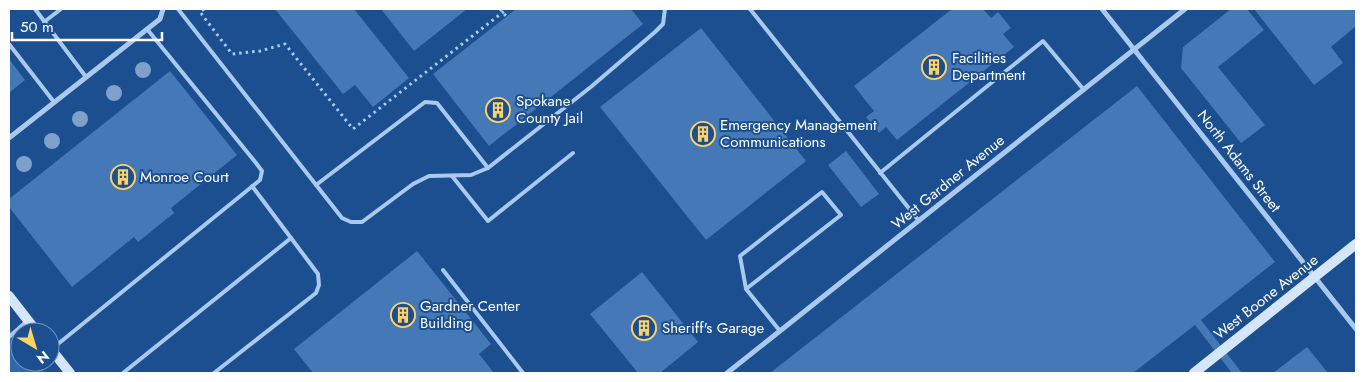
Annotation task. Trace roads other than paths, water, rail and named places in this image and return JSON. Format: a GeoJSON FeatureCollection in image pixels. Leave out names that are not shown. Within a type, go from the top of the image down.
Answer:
{"type":"FeatureCollection","features":[{"type":"Feature","properties":{"kind":"main road","name":"West Boone Avenue"},"geometry":{"type":"LineString","coordinates":[[1194,373],[1356,244]]}},
{"type":"Feature","properties":{"kind":"main road"},"geometry":{"type":"LineString","coordinates":[[9,296],[28,320]]}},
{"type":"Feature","properties":{"kind":"main road"},"geometry":{"type":"LineString","coordinates":[[60,360],[70,373]]}},
{"type":"Feature","properties":{"kind":"street"},"geometry":{"type":"LineString","coordinates":[[9,138],[160,19],[163,9]]}},
{"type":"Feature","properties":{"kind":"street","name":"North Adams Street"},"geometry":{"type":"LineString","coordinates":[[1102,9],[1356,329]]}},
{"type":"Feature","properties":{"kind":"street","name":"West Gardner Avenue"},"geometry":{"type":"LineString","coordinates":[[727,373],[1185,9]]}},
{"type":"Feature","properties":{"kind":"lane"},"geometry":{"type":"LineString","coordinates":[[35,9],[86,77]]}},
{"type":"Feature","properties":{"kind":"lane"},"geometry":{"type":"LineString","coordinates":[[44,22],[61,9]]}},
{"type":"Feature","properties":{"kind":"lane"},"geometry":{"type":"LineString","coordinates":[[178,9],[342,218],[352,222],[362,222],[413,184],[430,176],[470,175],[488,168],[592,86],[656,32],[663,24],[665,9]]}},
{"type":"Feature","properties":{"kind":"lane"},"geometry":{"type":"LineString","coordinates":[[750,9],[919,221]]}},
{"type":"Feature","properties":{"kind":"lane"},"geometry":{"type":"LineString","coordinates":[[60,342],[260,180],[262,171],[147,29]]}},
{"type":"Feature","properties":{"kind":"lane"},"geometry":{"type":"LineString","coordinates":[[880,173],[1043,40],[1084,90]]}},
{"type":"Feature","properties":{"kind":"lane"},"geometry":{"type":"LineString","coordinates":[[9,44],[54,102]]}},
{"type":"Feature","properties":{"kind":"lane"},"geometry":{"type":"LineString","coordinates":[[316,185],[425,102],[437,103],[488,168]]}},
{"type":"Feature","properties":{"kind":"lane"},"geometry":{"type":"LineString","coordinates":[[452,176],[488,221],[573,154]]}},
{"type":"Feature","properties":{"kind":"lane"},"geometry":{"type":"LineString","coordinates":[[214,373],[316,293],[319,285],[318,274],[252,186]]}},
{"type":"Feature","properties":{"kind":"lane"},"geometry":{"type":"LineString","coordinates":[[746,289],[841,215],[822,192],[740,256],[746,289],[780,331]]}},
{"type":"Feature","properties":{"kind":"lane"},"geometry":{"type":"LineString","coordinates":[[123,373],[291,238]]}},
{"type":"Feature","properties":{"kind":"lane"},"geometry":{"type":"LineString","coordinates":[[443,270],[523,373]]}},
{"type":"Feature","properties":{"kind":"lane"},"geometry":{"type":"LineString","coordinates":[[9,336],[28,320]]}},
{"type":"Feature","properties":{"kind":"place","name":"Facilities Department"},"geometry":{"type":"Point","coordinates":[934,67]}},
{"type":"Feature","properties":{"kind":"place","name":"Spokane County Jail"},"geometry":{"type":"Point","coordinates":[498,110]}},
{"type":"Feature","properties":{"kind":"place","name":"Emergency Management Communications"},"geometry":{"type":"Point","coordinates":[703,134]}},
{"type":"Feature","properties":{"kind":"place","name":"Monroe Court"},"geometry":{"type":"Point","coordinates":[123,177]}},
{"type":"Feature","properties":{"kind":"place","name":"Gardner Center Building"},"geometry":{"type":"Point","coordinates":[403,315]}},
{"type":"Feature","properties":{"kind":"place","name":"Sheriff's Garage"},"geometry":{"type":"Point","coordinates":[644,328]}}]}
